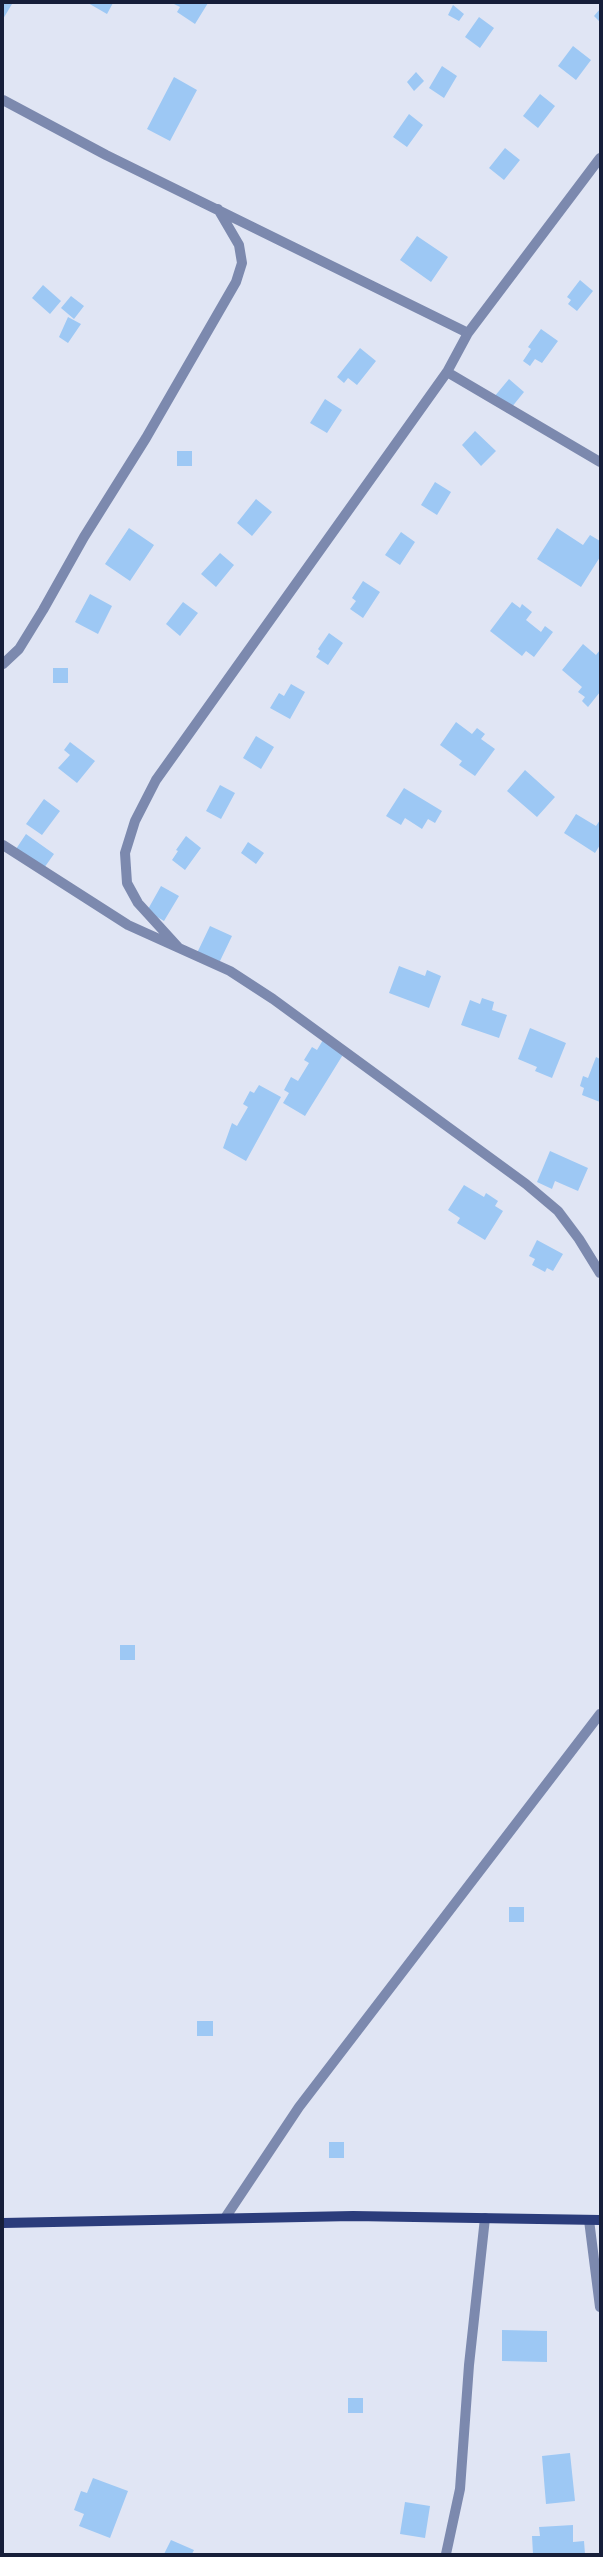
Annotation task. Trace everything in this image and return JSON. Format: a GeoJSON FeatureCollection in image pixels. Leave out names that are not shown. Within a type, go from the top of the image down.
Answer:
{"type":"FeatureCollection","features":[{"type":"Feature","properties":{"kind":"main road"},"geometry":{"type":"LineString","coordinates":[[3,2223],[353,2216],[600,2220]]}},
{"type":"Feature","properties":{"kind":"street"},"geometry":{"type":"LineString","coordinates":[[3,100],[106,155],[218,208],[468,333]]}},
{"type":"Feature","properties":{"kind":"street"},"geometry":{"type":"LineString","coordinates":[[179,948],[138,903],[127,883],[125,853],[135,820],[156,780],[447,372],[468,333],[600,158]]}},
{"type":"Feature","properties":{"kind":"street"},"geometry":{"type":"LineString","coordinates":[[3,664],[19,649],[84,537],[146,438],[236,282],[242,263],[239,245],[218,208]]}},
{"type":"Feature","properties":{"kind":"street"},"geometry":{"type":"LineString","coordinates":[[447,372],[600,462]]}},
{"type":"Feature","properties":{"kind":"street"},"geometry":{"type":"LineString","coordinates":[[3,845],[128,925],[230,971],[272,999],[526,1184],[558,1211],[579,1239],[600,1273]]}},
{"type":"Feature","properties":{"kind":"street"},"geometry":{"type":"LineString","coordinates":[[225,2218],[299,2107],[600,1714]]}},
{"type":"Feature","properties":{"kind":"street"},"geometry":{"type":"LineString","coordinates":[[446,2554],[460,2489],[470,2365],[485,2218]]}},
{"type":"Feature","properties":{"kind":"street"},"geometry":{"type":"LineString","coordinates":[[589,2220],[600,2307]]}},
{"type":"Feature","properties":{"kind":"building"},"geometry":{"type":"Polygon","coordinates":[[[3,3],[12,4],[3,19],[3,3]]]}},
{"type":"Feature","properties":{"kind":"building"},"geometry":{"type":"Polygon","coordinates":[[[88,3],[113,3],[107,14],[88,3]]]}},
{"type":"Feature","properties":{"kind":"building"},"geometry":{"type":"Polygon","coordinates":[[[172,3],[208,3],[195,24],[177,12],[180,7],[172,3]]]}},
{"type":"Feature","properties":{"kind":"building"},"geometry":{"type":"Polygon","coordinates":[[[453,5],[464,14],[459,21],[448,15],[453,5]]]}},
{"type":"Feature","properties":{"kind":"building"},"geometry":{"type":"Polygon","coordinates":[[[600,9],[600,22],[594,16],[600,9]]]}},
{"type":"Feature","properties":{"kind":"building"},"geometry":{"type":"Polygon","coordinates":[[[479,17],[494,28],[480,48],[465,37],[479,17]]]}},
{"type":"Feature","properties":{"kind":"building"},"geometry":{"type":"Polygon","coordinates":[[[573,46],[591,60],[576,80],[558,66],[573,46]]]}},
{"type":"Feature","properties":{"kind":"building"},"geometry":{"type":"Polygon","coordinates":[[[442,66],[457,76],[444,98],[429,88],[442,66]]]}},
{"type":"Feature","properties":{"kind":"building"},"geometry":{"type":"Polygon","coordinates":[[[416,72],[424,81],[414,91],[407,82],[416,72]]]}},
{"type":"Feature","properties":{"kind":"building"},"geometry":{"type":"Polygon","coordinates":[[[174,77],[197,90],[170,141],[147,129],[174,77]]]}},
{"type":"Feature","properties":{"kind":"building"},"geometry":{"type":"Polygon","coordinates":[[[540,94],[555,106],[538,128],[523,116],[540,94]]]}},
{"type":"Feature","properties":{"kind":"building"},"geometry":{"type":"Polygon","coordinates":[[[409,114],[423,125],[407,147],[393,137],[409,114]]]}},
{"type":"Feature","properties":{"kind":"building"},"geometry":{"type":"Polygon","coordinates":[[[505,148],[520,160],[504,180],[489,168],[505,148]]]}},
{"type":"Feature","properties":{"kind":"building"},"geometry":{"type":"Polygon","coordinates":[[[417,236],[448,257],[431,282],[400,260],[417,236]]]}},
{"type":"Feature","properties":{"kind":"building"},"geometry":{"type":"Polygon","coordinates":[[[580,280],[593,291],[577,311],[568,304],[571,300],[567,297],[580,280]]]}},
{"type":"Feature","properties":{"kind":"building"},"geometry":{"type":"Polygon","coordinates":[[[43,285],[61,301],[50,314],[32,298],[43,285]]]}},
{"type":"Feature","properties":{"kind":"building"},"geometry":{"type":"Polygon","coordinates":[[[71,296],[84,306],[74,319],[61,308],[71,296]]]}},
{"type":"Feature","properties":{"kind":"building"},"geometry":{"type":"Polygon","coordinates":[[[68,317],[81,324],[68,343],[59,337],[68,317]]]}},
{"type":"Feature","properties":{"kind":"building"},"geometry":{"type":"Polygon","coordinates":[[[541,329],[558,341],[542,363],[535,359],[530,366],[523,361],[531,349],[528,347],[541,329]]]}},
{"type":"Feature","properties":{"kind":"building"},"geometry":{"type":"Polygon","coordinates":[[[360,348],[376,361],[357,385],[348,378],[344,383],[337,377],[360,348]]]}},
{"type":"Feature","properties":{"kind":"building"},"geometry":{"type":"Polygon","coordinates":[[[509,379],[524,392],[507,413],[494,397],[509,379]]]}},
{"type":"Feature","properties":{"kind":"building"},"geometry":{"type":"Polygon","coordinates":[[[325,399],[342,410],[327,433],[310,423],[325,399]]]}},
{"type":"Feature","properties":{"kind":"building"},"geometry":{"type":"Polygon","coordinates":[[[475,431],[496,451],[481,466],[462,445],[475,431]]]}},
{"type":"Feature","properties":{"kind":"building"},"geometry":{"type":"Polygon","coordinates":[[[177,451],[192,451],[192,466],[177,466],[177,451]]]}},
{"type":"Feature","properties":{"kind":"building"},"geometry":{"type":"Polygon","coordinates":[[[435,482],[451,492],[437,515],[421,505],[435,482]]]}},
{"type":"Feature","properties":{"kind":"building"},"geometry":{"type":"Polygon","coordinates":[[[256,499],[272,512],[252,536],[237,523],[256,499]]]}},
{"type":"Feature","properties":{"kind":"building"},"geometry":{"type":"Polygon","coordinates":[[[129,528],[154,545],[130,581],[105,564],[129,528]]]}},
{"type":"Feature","properties":{"kind":"building"},"geometry":{"type":"Polygon","coordinates":[[[557,528],[583,545],[590,535],[600,541],[600,557],[581,587],[537,559],[557,528]]]}},
{"type":"Feature","properties":{"kind":"building"},"geometry":{"type":"Polygon","coordinates":[[[401,532],[415,542],[400,565],[385,555],[401,532]]]}},
{"type":"Feature","properties":{"kind":"building"},"geometry":{"type":"Polygon","coordinates":[[[220,553],[234,565],[216,587],[201,574],[220,553]]]}},
{"type":"Feature","properties":{"kind":"building"},"geometry":{"type":"Polygon","coordinates":[[[363,581],[380,592],[363,618],[350,609],[356,601],[352,598],[363,581]]]}},
{"type":"Feature","properties":{"kind":"building"},"geometry":{"type":"Polygon","coordinates":[[[90,594],[112,606],[98,634],[75,622],[90,594]]]}},
{"type":"Feature","properties":{"kind":"building"},"geometry":{"type":"Polygon","coordinates":[[[183,602],[198,613],[180,636],[166,624],[183,602]]]}},
{"type":"Feature","properties":{"kind":"building"},"geometry":{"type":"Polygon","coordinates":[[[512,602],[520,608],[522,604],[532,612],[526,620],[541,632],[545,626],[553,632],[534,657],[526,651],[522,656],[490,631],[512,602]]]}},
{"type":"Feature","properties":{"kind":"building"},"geometry":{"type":"Polygon","coordinates":[[[329,633],[343,643],[328,665],[316,657],[320,651],[318,649],[329,633]]]}},
{"type":"Feature","properties":{"kind":"building"},"geometry":{"type":"Polygon","coordinates":[[[583,644],[596,655],[600,650],[600,692],[588,707],[582,701],[585,697],[578,692],[582,687],[562,670],[583,644]]]}},
{"type":"Feature","properties":{"kind":"building"},"geometry":{"type":"Polygon","coordinates":[[[53,668],[68,668],[68,683],[53,683],[53,668]]]}},
{"type":"Feature","properties":{"kind":"building"},"geometry":{"type":"Polygon","coordinates":[[[291,684],[305,692],[290,719],[270,708],[279,693],[284,696],[291,684]]]}},
{"type":"Feature","properties":{"kind":"building"},"geometry":{"type":"Polygon","coordinates":[[[456,722],[472,734],[477,728],[485,734],[481,739],[495,749],[475,776],[459,765],[462,761],[440,745],[456,722]]]}},
{"type":"Feature","properties":{"kind":"building"},"geometry":{"type":"Polygon","coordinates":[[[256,736],[274,747],[261,769],[243,758],[256,736]]]}},
{"type":"Feature","properties":{"kind":"building"},"geometry":{"type":"Polygon","coordinates":[[[70,742],[95,761],[77,783],[58,768],[70,755],[64,750],[70,742]]]}},
{"type":"Feature","properties":{"kind":"building"},"geometry":{"type":"Polygon","coordinates":[[[525,770],[555,797],[537,817],[507,791],[525,770]]]}},
{"type":"Feature","properties":{"kind":"building"},"geometry":{"type":"Polygon","coordinates":[[[220,785],[235,793],[221,819],[206,811],[220,785]]]}},
{"type":"Feature","properties":{"kind":"building"},"geometry":{"type":"Polygon","coordinates":[[[404,788],[442,811],[435,823],[428,819],[422,829],[405,818],[401,825],[386,816],[404,788]]]}},
{"type":"Feature","properties":{"kind":"building"},"geometry":{"type":"Polygon","coordinates":[[[44,799],[60,811],[42,835],[26,824],[44,799]]]}},
{"type":"Feature","properties":{"kind":"building"},"geometry":{"type":"Polygon","coordinates":[[[576,814],[596,826],[600,820],[600,845],[595,853],[564,833],[576,814]]]}},
{"type":"Feature","properties":{"kind":"building"},"geometry":{"type":"Polygon","coordinates":[[[26,834],[54,854],[44,868],[16,849],[26,834]]]}},
{"type":"Feature","properties":{"kind":"building"},"geometry":{"type":"Polygon","coordinates":[[[186,836],[201,848],[185,870],[172,860],[178,851],[176,850],[186,836]]]}},
{"type":"Feature","properties":{"kind":"building"},"geometry":{"type":"Polygon","coordinates":[[[248,842],[264,853],[256,864],[241,853],[248,842]]]}},
{"type":"Feature","properties":{"kind":"building"},"geometry":{"type":"Polygon","coordinates":[[[161,886],[179,896],[164,921],[147,911],[161,886]]]}},
{"type":"Feature","properties":{"kind":"building"},"geometry":{"type":"Polygon","coordinates":[[[210,926],[232,936],[219,963],[197,953],[210,926]]]}},
{"type":"Feature","properties":{"kind":"building"},"geometry":{"type":"Polygon","coordinates":[[[399,966],[425,976],[427,970],[441,976],[429,1008],[389,993],[399,966]]]}},
{"type":"Feature","properties":{"kind":"building"},"geometry":{"type":"Polygon","coordinates":[[[482,998],[494,1002],[492,1010],[507,1015],[499,1038],[461,1025],[470,1000],[480,1004],[482,998]]]}},
{"type":"Feature","properties":{"kind":"building"},"geometry":{"type":"Polygon","coordinates":[[[530,1028],[566,1043],[552,1078],[535,1071],[537,1067],[518,1059],[530,1028]]]}},
{"type":"Feature","properties":{"kind":"building"},"geometry":{"type":"Polygon","coordinates":[[[323,1040],[344,1053],[305,1116],[283,1103],[289,1093],[284,1090],[291,1077],[298,1081],[309,1063],[304,1060],[312,1047],[317,1050],[323,1040]]]}},
{"type":"Feature","properties":{"kind":"building"},"geometry":{"type":"Polygon","coordinates":[[[596,1057],[600,1059],[600,1102],[582,1095],[584,1088],[580,1086],[583,1076],[588,1078],[596,1057]]]}},
{"type":"Feature","properties":{"kind":"building"},"geometry":{"type":"Polygon","coordinates":[[[259,1085],[281,1097],[246,1161],[223,1148],[232,1123],[237,1126],[248,1107],[243,1104],[250,1091],[254,1093],[259,1085]]]}},
{"type":"Feature","properties":{"kind":"building"},"geometry":{"type":"Polygon","coordinates":[[[550,1151],[588,1168],[578,1191],[555,1181],[552,1189],[537,1182],[550,1151]]]}},
{"type":"Feature","properties":{"kind":"building"},"geometry":{"type":"Polygon","coordinates":[[[464,1185],[484,1197],[486,1193],[498,1201],[495,1206],[503,1211],[485,1240],[457,1223],[460,1218],[448,1210],[464,1185]]]}},
{"type":"Feature","properties":{"kind":"building"},"geometry":{"type":"Polygon","coordinates":[[[537,1240],[563,1254],[553,1271],[547,1268],[545,1272],[532,1265],[535,1259],[529,1256],[537,1240]]]}},
{"type":"Feature","properties":{"kind":"building"},"geometry":{"type":"Polygon","coordinates":[[[120,1645],[135,1645],[135,1660],[120,1660],[120,1645]]]}},
{"type":"Feature","properties":{"kind":"building"},"geometry":{"type":"Polygon","coordinates":[[[509,1907],[524,1907],[524,1922],[509,1922],[509,1907]]]}},
{"type":"Feature","properties":{"kind":"building"},"geometry":{"type":"Polygon","coordinates":[[[197,2021],[213,2021],[213,2036],[197,2036],[197,2021]]]}},
{"type":"Feature","properties":{"kind":"building"},"geometry":{"type":"Polygon","coordinates":[[[329,2142],[344,2142],[344,2158],[329,2158],[329,2142]]]}},
{"type":"Feature","properties":{"kind":"building"},"geometry":{"type":"Polygon","coordinates":[[[502,2330],[547,2331],[547,2362],[502,2361],[502,2330]]]}},
{"type":"Feature","properties":{"kind":"building"},"geometry":{"type":"Polygon","coordinates":[[[348,2398],[363,2398],[363,2413],[348,2413],[348,2398]]]}},
{"type":"Feature","properties":{"kind":"building"},"geometry":{"type":"Polygon","coordinates":[[[570,2453],[575,2501],[546,2504],[542,2456],[570,2453]]]}},
{"type":"Feature","properties":{"kind":"building"},"geometry":{"type":"Polygon","coordinates":[[[93,2478],[128,2491],[110,2538],[79,2526],[84,2514],[74,2510],[81,2491],[87,2493],[93,2478]]]}},
{"type":"Feature","properties":{"kind":"building"},"geometry":{"type":"Polygon","coordinates":[[[405,2502],[430,2506],[425,2538],[400,2534],[405,2502]]]}},
{"type":"Feature","properties":{"kind":"building"},"geometry":{"type":"Polygon","coordinates":[[[573,2525],[573,2542],[584,2541],[585,2554],[533,2554],[532,2536],[540,2536],[539,2527],[573,2525]]]}},
{"type":"Feature","properties":{"kind":"building"},"geometry":{"type":"Polygon","coordinates":[[[171,2540],[194,2550],[192,2554],[164,2554],[171,2540]]]}}]}
